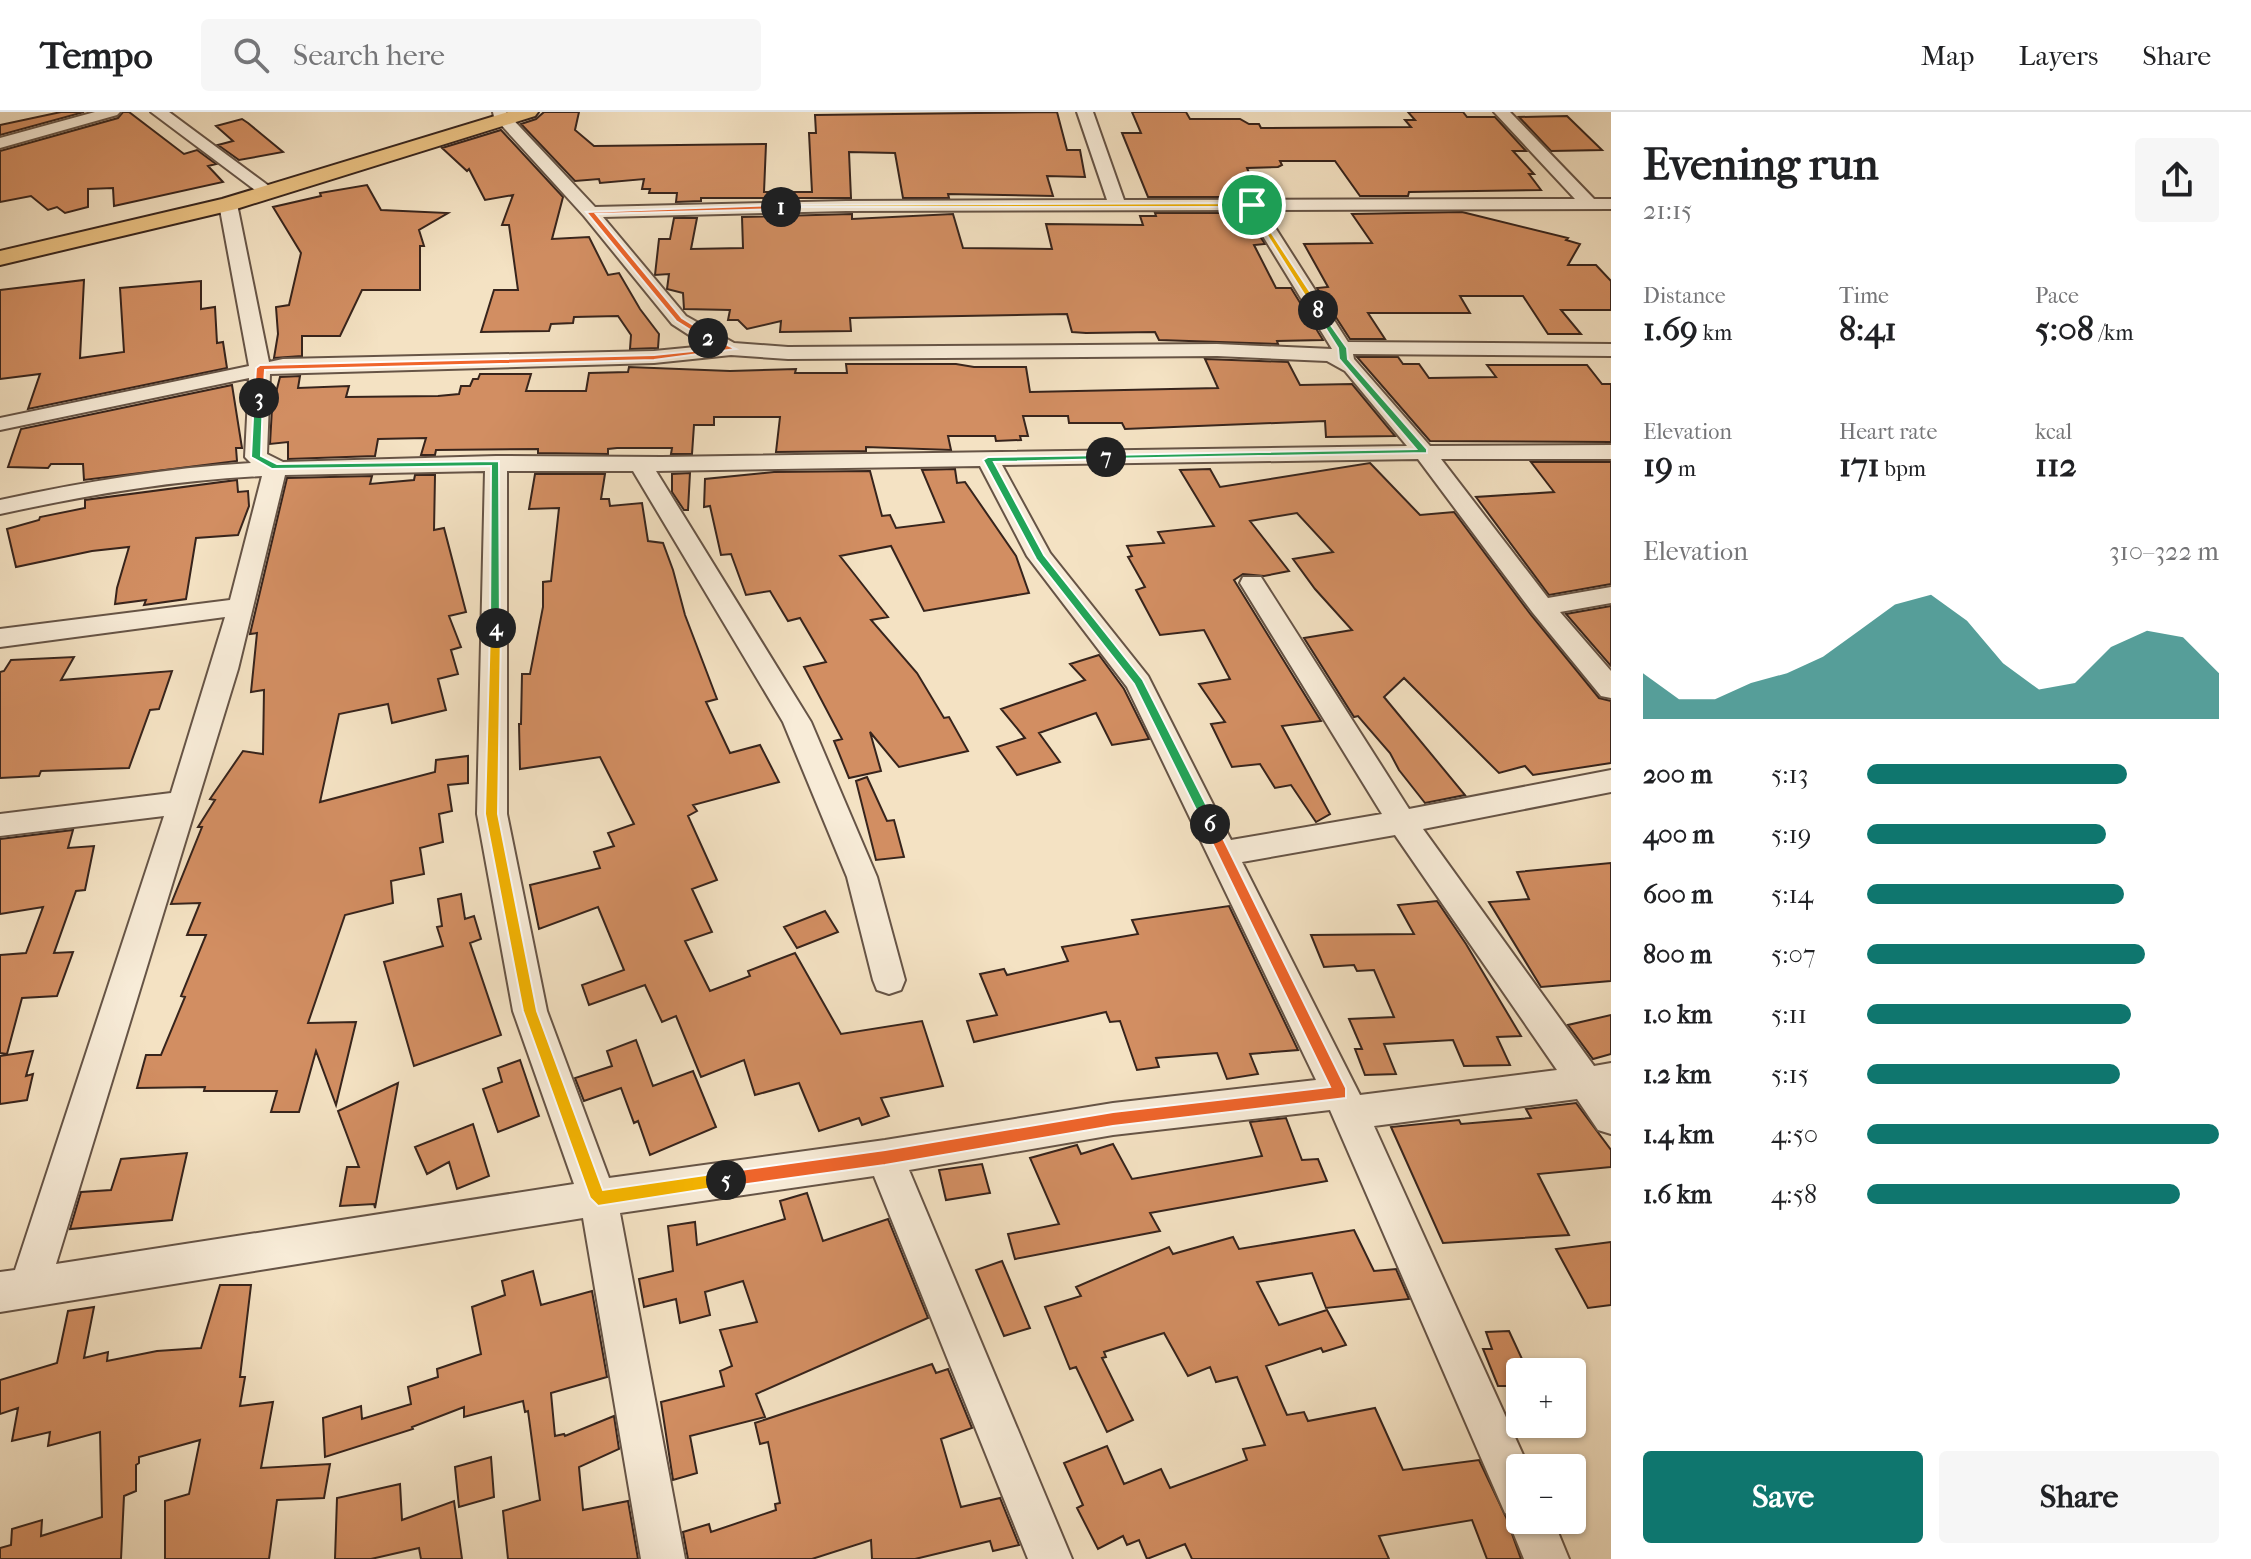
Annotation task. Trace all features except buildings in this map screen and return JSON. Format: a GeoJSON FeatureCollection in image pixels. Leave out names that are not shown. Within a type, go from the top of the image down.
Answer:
{"type":"FeatureCollection","features":[{"type":"Feature","properties":{"kind":"main road"},"geometry":{"type":"LineString","coordinates":[[0,248],[261,186],[503,115],[528,112]]}},
{"type":"Feature","properties":{"kind":"main road"},"geometry":{"type":"LineString","coordinates":[[0,258],[228,204],[503,115]]}},
{"type":"Feature","properties":{"kind":"street"},"geometry":{"type":"LineString","coordinates":[[0,143],[112,112]]}},
{"type":"Feature","properties":{"kind":"street"},"geometry":{"type":"LineString","coordinates":[[159,112],[261,186]]}},
{"type":"Feature","properties":{"kind":"street"},"geometry":{"type":"LineString","coordinates":[[1085,112],[1117,205]]}},
{"type":"Feature","properties":{"kind":"street"},"geometry":{"type":"LineString","coordinates":[[1502,112],[1589,204]]}},
{"type":"Feature","properties":{"kind":"street"},"geometry":{"type":"LineString","coordinates":[[503,115],[590,212],[679,320],[731,349]]}},
{"type":"Feature","properties":{"kind":"street"},"geometry":{"type":"LineString","coordinates":[[228,204],[260,368],[256,457],[276,467]]}},
{"type":"Feature","properties":{"kind":"street"},"geometry":{"type":"LineString","coordinates":[[590,212],[846,206],[1611,204]]}},
{"type":"Feature","properties":{"kind":"street"},"geometry":{"type":"LineString","coordinates":[[1252,205],[1343,354],[1423,451],[1542,607],[1611,689]]}},
{"type":"Feature","properties":{"kind":"street"},"geometry":{"type":"LineString","coordinates":[[0,424],[260,368],[654,357],[731,349],[788,353],[1302,352],[1332,355],[1611,350]]}},
{"type":"Feature","properties":{"kind":"street"},"geometry":{"type":"LineString","coordinates":[[0,507],[81,488],[276,467],[496,463],[641,465],[1423,451],[1611,452]]}},
{"type":"Feature","properties":{"kind":"street"},"geometry":{"type":"LineString","coordinates":[[988,460],[1039,556],[1139,683],[1346,1103],[1506,1466]]}},
{"type":"Feature","properties":{"kind":"street"},"geometry":{"type":"LineString","coordinates":[[496,463],[492,814],[530,1011],[598,1198],[663,1559]]}},
{"type":"Feature","properties":{"kind":"street"},"geometry":{"type":"LineString","coordinates":[[641,465],[797,722],[862,877],[889,980]]}},
{"type":"Feature","properties":{"kind":"street"},"geometry":{"type":"LineString","coordinates":[[276,467],[242,607],[181,803],[15,1289],[598,1198],[885,1157],[1113,1119],[1599,1081]]}},
{"type":"Feature","properties":{"kind":"street"},"geometry":{"type":"LineString","coordinates":[[1252,583],[1402,822],[1599,1081],[1611,1118]]}},
{"type":"Feature","properties":{"kind":"street"},"geometry":{"type":"LineString","coordinates":[[1542,607],[1611,595]]}},
{"type":"Feature","properties":{"kind":"street"},"geometry":{"type":"LineString","coordinates":[[0,638],[242,607]]}},
{"type":"Feature","properties":{"kind":"street"},"geometry":{"type":"LineString","coordinates":[[1224,853],[1611,781]]}},
{"type":"Feature","properties":{"kind":"street"},"geometry":{"type":"LineString","coordinates":[[0,825],[181,803]]}},
{"type":"Feature","properties":{"kind":"street"},"geometry":{"type":"LineString","coordinates":[[885,1157],[1050,1559]]}},
{"type":"Feature","properties":{"kind":"street"},"geometry":{"type":"LineString","coordinates":[[1536,1534],[1547,1559]]}},
{"type":"Feature","properties":{"kind":"route"},"geometry":{"type":"LineString","coordinates":[[1252,205],[1342,348],[1344,359],[1423,451],[988,460],[1039,556],[1139,683],[1341,1093],[1113,1119],[885,1157],[598,1198],[530,1011],[492,814],[496,463],[276,467],[256,457],[260,368],[654,357],[731,349],[679,320],[590,212],[846,206],[1252,205]]}}]}
